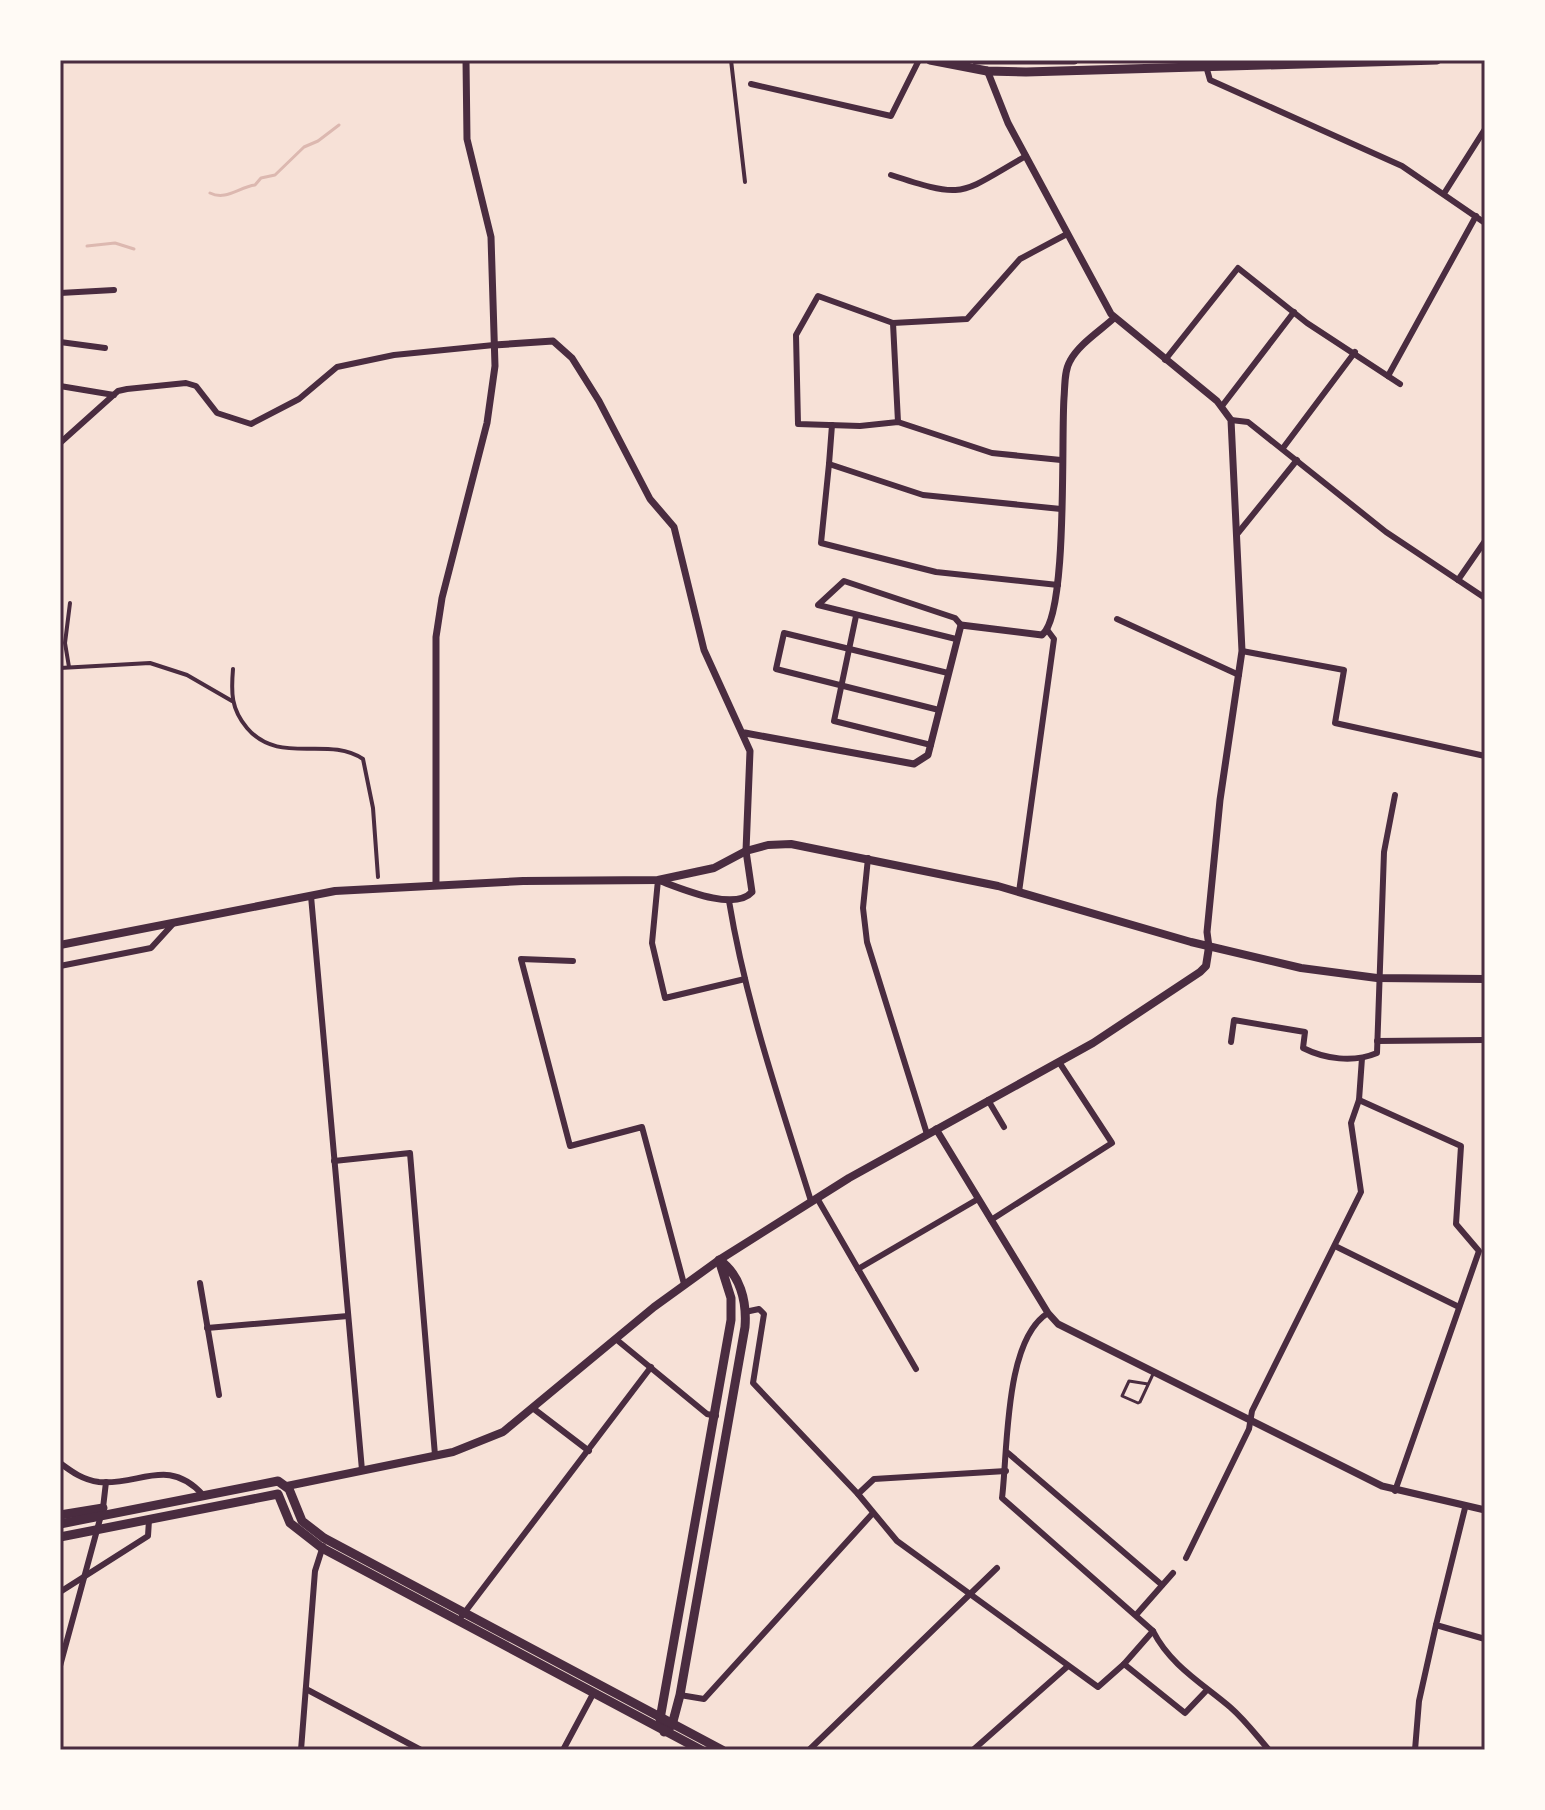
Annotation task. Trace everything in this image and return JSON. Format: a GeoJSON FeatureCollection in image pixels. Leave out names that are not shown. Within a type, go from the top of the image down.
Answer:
{"type":"FeatureCollection","features":[{"type":"Feature","properties":{"kind":"main road"},"geometry":{"type":"LineString","coordinates":[[930,60],[983,64],[1437,60]]}},
{"type":"Feature","properties":{"kind":"main road"},"geometry":{"type":"LineString","coordinates":[[983,64],[1074,60]]}},
{"type":"Feature","properties":{"kind":"main road"},"geometry":{"type":"LineString","coordinates":[[60,945],[81,938],[172,925],[311,896],[436,885],[658,880],[714,868],[746,851],[791,844],[1019,892],[1209,947],[1301,968],[1377,978],[1485,979]]}},
{"type":"Feature","properties":{"kind":"main road"},"geometry":{"type":"LineString","coordinates":[[60,1524],[268,1481],[287,1486],[435,1455],[487,1440],[534,1409],[684,1284],[719,1260],[814,1199],[1120,1027],[1200,972],[1206,966],[1209,947]]}},
{"type":"Feature","properties":{"kind":"main road"},"geometry":{"type":"LineString","coordinates":[[668,1728],[680,1695],[744,1338],[745,1312],[736,1277],[731,1268],[719,1260]]}},
{"type":"Feature","properties":{"kind":"main road"},"geometry":{"type":"LineString","coordinates":[[660,1719],[732,1312],[719,1260]]}},
{"type":"Feature","properties":{"kind":"main road"},"geometry":{"type":"LineString","coordinates":[[287,1486],[299,1517],[324,1544]]}},
{"type":"Feature","properties":{"kind":"main road"},"geometry":{"type":"LineString","coordinates":[[60,1537],[278,1494],[290,1523],[324,1544],[660,1719],[701,1750]]}},
{"type":"Feature","properties":{"kind":"main road"},"geometry":{"type":"LineString","coordinates":[[60,1515],[103,1508]]}},
{"type":"Feature","properties":{"kind":"main road"},"geometry":{"type":"LineString","coordinates":[[461,1617],[593,1694],[722,1750]]}},
{"type":"Feature","properties":{"kind":"street"},"geometry":{"type":"LineString","coordinates":[[436,885],[436,637],[447,579],[487,423],[494,345],[491,237],[469,152],[466,60]]}},
{"type":"Feature","properties":{"kind":"street"},"geometry":{"type":"LineString","coordinates":[[731,60],[745,182]]}},
{"type":"Feature","properties":{"kind":"street"},"geometry":{"type":"LineString","coordinates":[[751,84],[891,116],[919,60]]}},
{"type":"Feature","properties":{"kind":"street"},"geometry":{"type":"LineString","coordinates":[[1206,63],[1210,80],[1402,166],[1445,192],[1485,223]]}},
{"type":"Feature","properties":{"kind":"street"},"geometry":{"type":"LineString","coordinates":[[983,64],[1026,156],[1114,318],[1222,406],[1231,420],[1242,651],[1220,800],[1207,932],[1209,947]]}},
{"type":"Feature","properties":{"kind":"street"},"geometry":{"type":"LineString","coordinates":[[1445,192],[1485,129]]}},
{"type":"Feature","properties":{"kind":"street"},"geometry":{"type":"LineString","coordinates":[[891,175],[942,192],[964,192],[1026,156]]}},
{"type":"Feature","properties":{"kind":"street"},"geometry":{"type":"LineString","coordinates":[[1388,376],[1476,216]]}},
{"type":"Feature","properties":{"kind":"street"},"geometry":{"type":"LineString","coordinates":[[898,422],[860,426],[798,424],[796,421],[796,335],[818,296],[893,323],[967,319],[1020,259],[1067,234]]}},
{"type":"Feature","properties":{"kind":"street"},"geometry":{"type":"LineString","coordinates":[[1165,360],[1238,268],[1294,312],[1400,384]]}},
{"type":"Feature","properties":{"kind":"street"},"geometry":{"type":"LineString","coordinates":[[60,293],[114,290]]}},
{"type":"Feature","properties":{"kind":"street"},"geometry":{"type":"LineString","coordinates":[[1222,406],[1294,312]]}},
{"type":"Feature","properties":{"kind":"street"},"geometry":{"type":"LineString","coordinates":[[956,639],[818,605],[844,581],[955,618],[961,625],[1042,635],[1048,631],[1053,624],[1058,585],[1061,460],[1069,362],[1114,318]]}},
{"type":"Feature","properties":{"kind":"street"},"geometry":{"type":"LineString","coordinates":[[893,323],[898,422],[902,426],[992,453],[1061,460]]}},
{"type":"Feature","properties":{"kind":"street"},"geometry":{"type":"LineString","coordinates":[[60,443],[114,395],[127,389],[186,383],[196,386],[217,413],[251,424],[299,399],[337,367],[394,355],[553,341],[572,358],[586,379],[650,499],[674,527],[704,650],[745,733],[750,751],[746,851],[752,892],[747,898],[729,901],[658,880],[652,943],[665,998],[745,979]]}},
{"type":"Feature","properties":{"kind":"street"},"geometry":{"type":"LineString","coordinates":[[60,342],[105,348]]}},
{"type":"Feature","properties":{"kind":"street"},"geometry":{"type":"LineString","coordinates":[[1283,448],[1355,352]]}},
{"type":"Feature","properties":{"kind":"street"},"geometry":{"type":"LineString","coordinates":[[60,386],[114,395]]}},
{"type":"Feature","properties":{"kind":"street"},"geometry":{"type":"LineString","coordinates":[[1231,420],[1248,422],[1363,515],[1485,598]]}},
{"type":"Feature","properties":{"kind":"street"},"geometry":{"type":"LineString","coordinates":[[832,425],[821,543],[936,572],[1058,585]]}},
{"type":"Feature","properties":{"kind":"street"},"geometry":{"type":"LineString","coordinates":[[1238,533],[1297,460]]}},
{"type":"Feature","properties":{"kind":"street"},"geometry":{"type":"LineString","coordinates":[[829,464],[923,495],[1061,509]]}},
{"type":"Feature","properties":{"kind":"street"},"geometry":{"type":"LineString","coordinates":[[1458,580],[1485,541]]}},
{"type":"Feature","properties":{"kind":"street"},"geometry":{"type":"LineString","coordinates":[[69,667],[65,643],[70,603]]}},
{"type":"Feature","properties":{"kind":"street"},"geometry":{"type":"LineString","coordinates":[[856,616],[834,721],[931,745]]}},
{"type":"Feature","properties":{"kind":"street"},"geometry":{"type":"LineString","coordinates":[[1117,619],[1239,675]]}},
{"type":"Feature","properties":{"kind":"street"},"geometry":{"type":"LineString","coordinates":[[745,733],[914,764],[924,761],[931,745],[961,625]]}},
{"type":"Feature","properties":{"kind":"street"},"geometry":{"type":"LineString","coordinates":[[1019,892],[1054,639],[1048,631]]}},
{"type":"Feature","properties":{"kind":"street"},"geometry":{"type":"LineString","coordinates":[[939,710],[776,669],[784,633],[948,673]]}},
{"type":"Feature","properties":{"kind":"street"},"geometry":{"type":"LineString","coordinates":[[1242,651],[1344,670],[1335,723],[1485,756]]}},
{"type":"Feature","properties":{"kind":"street"},"geometry":{"type":"LineString","coordinates":[[60,668],[129,662],[165,666],[197,679],[232,701]]}},
{"type":"Feature","properties":{"kind":"street"},"geometry":{"type":"LineString","coordinates":[[233,669],[232,701],[244,725],[271,747],[344,752],[363,759],[373,808],[378,877]]}},
{"type":"Feature","properties":{"kind":"street"},"geometry":{"type":"LineString","coordinates":[[1231,1042],[1234,1020],[1305,1032],[1303,1048],[1322,1057],[1362,1058],[1377,1053],[1377,978],[1384,852],[1395,795]]}},
{"type":"Feature","properties":{"kind":"street"},"geometry":{"type":"LineString","coordinates":[[868,858],[863,908],[867,942],[927,1134]]}},
{"type":"Feature","properties":{"kind":"street"},"geometry":{"type":"LineString","coordinates":[[311,896],[362,1470]]}},
{"type":"Feature","properties":{"kind":"street"},"geometry":{"type":"LineString","coordinates":[[729,901],[772,1084],[814,1199],[916,1369]]}},
{"type":"Feature","properties":{"kind":"street"},"geometry":{"type":"LineString","coordinates":[[60,966],[151,948],[172,925]]}},
{"type":"Feature","properties":{"kind":"street"},"geometry":{"type":"LineString","coordinates":[[573,961],[521,959],[570,1146],[642,1127],[684,1284]]}},
{"type":"Feature","properties":{"kind":"street"},"geometry":{"type":"LineString","coordinates":[[1377,1041],[1485,1040]]}},
{"type":"Feature","properties":{"kind":"street"},"geometry":{"type":"LineString","coordinates":[[1186,1558],[1252,1420],[1252,1411],[1361,1192],[1351,1123],[1359,1100],[1362,1058]]}},
{"type":"Feature","properties":{"kind":"street"},"geometry":{"type":"LineString","coordinates":[[991,1220],[1112,1143],[1059,1062]]}},
{"type":"Feature","properties":{"kind":"street"},"geometry":{"type":"LineString","coordinates":[[988,1100],[1004,1127]]}},
{"type":"Feature","properties":{"kind":"street"},"geometry":{"type":"LineString","coordinates":[[1359,1100],[1461,1146],[1456,1224],[1479,1251],[1395,1491]]}},
{"type":"Feature","properties":{"kind":"street"},"geometry":{"type":"LineString","coordinates":[[936,1129],[1048,1313],[1058,1324],[1395,1491],[1485,1510]]}},
{"type":"Feature","properties":{"kind":"street"},"geometry":{"type":"LineString","coordinates":[[334,1161],[410,1153],[435,1455]]}},
{"type":"Feature","properties":{"kind":"street"},"geometry":{"type":"LineString","coordinates":[[858,1269],[978,1199]]}},
{"type":"Feature","properties":{"kind":"street"},"geometry":{"type":"LineString","coordinates":[[1335,1246],[1459,1307]]}},
{"type":"Feature","properties":{"kind":"street"},"geometry":{"type":"LineString","coordinates":[[200,1283],[219,1395]]}},
{"type":"Feature","properties":{"kind":"street"},"geometry":{"type":"LineString","coordinates":[[745,1312],[759,1309],[764,1314],[753,1383],[858,1494],[897,1541],[1098,1687],[1124,1664],[1153,1631]]}},
{"type":"Feature","properties":{"kind":"street"},"geometry":{"type":"LineString","coordinates":[[1048,1313],[1034,1325],[1019,1356],[1002,1498],[1153,1631],[1160,1645],[1206,1691],[1228,1704],[1269,1750]]}},
{"type":"Feature","properties":{"kind":"street"},"geometry":{"type":"LineString","coordinates":[[207,1328],[348,1316]]}},
{"type":"Feature","properties":{"kind":"street"},"geometry":{"type":"LineString","coordinates":[[617,1340],[707,1414],[716,1416]]}},
{"type":"Feature","properties":{"kind":"street"},"geometry":{"type":"LineString","coordinates":[[461,1617],[651,1367]]}},
{"type":"Feature","properties":{"kind":"street"},"geometry":{"type":"LineString","coordinates":[[534,1409],[589,1451]]}},
{"type":"Feature","properties":{"kind":"street"},"geometry":{"type":"LineString","coordinates":[[1008,1453],[1162,1585]]}},
{"type":"Feature","properties":{"kind":"street"},"geometry":{"type":"LineString","coordinates":[[60,1463],[86,1480],[106,1482],[144,1475],[175,1476],[188,1480],[203,1495]]}},
{"type":"Feature","properties":{"kind":"street"},"geometry":{"type":"LineString","coordinates":[[858,1494],[874,1479],[1006,1471]]}},
{"type":"Feature","properties":{"kind":"street"},"geometry":{"type":"LineString","coordinates":[[60,1666],[103,1508],[106,1482]]}},
{"type":"Feature","properties":{"kind":"street"},"geometry":{"type":"LineString","coordinates":[[278,1494],[287,1486]]}},
{"type":"Feature","properties":{"kind":"street"},"geometry":{"type":"LineString","coordinates":[[1415,1750],[1419,1701],[1465,1508]]}},
{"type":"Feature","properties":{"kind":"street"},"geometry":{"type":"LineString","coordinates":[[680,1695],[704,1699],[873,1513]]}},
{"type":"Feature","properties":{"kind":"street"},"geometry":{"type":"LineString","coordinates":[[60,1592],[148,1536],[149,1520]]}},
{"type":"Feature","properties":{"kind":"street"},"geometry":{"type":"LineString","coordinates":[[301,1750],[315,1571],[324,1544]]}},
{"type":"Feature","properties":{"kind":"street"},"geometry":{"type":"LineString","coordinates":[[809,1750],[997,1568]]}},
{"type":"Feature","properties":{"kind":"street"},"geometry":{"type":"LineString","coordinates":[[1136,1615],[1173,1573]]}},
{"type":"Feature","properties":{"kind":"street"},"geometry":{"type":"LineString","coordinates":[[1436,1625],[1485,1639]]}},
{"type":"Feature","properties":{"kind":"street"},"geometry":{"type":"LineString","coordinates":[[1124,1664],[1185,1713],[1206,1691]]}},
{"type":"Feature","properties":{"kind":"street"},"geometry":{"type":"LineString","coordinates":[[973,1750],[1068,1666]]}},
{"type":"Feature","properties":{"kind":"street"},"geometry":{"type":"LineString","coordinates":[[306,1689],[421,1750]]}},
{"type":"Feature","properties":{"kind":"street"},"geometry":{"type":"LineString","coordinates":[[563,1750],[593,1694]]}},
{"type":"Feature","properties":{"kind":"lane"},"geometry":{"type":"LineString","coordinates":[[1148,1384],[1129,1381],[1122,1396],[1138,1403],[1148,1384],[1154,1372]]}},
{"type":"Feature","properties":{"kind":"waterway"},"geometry":{"type":"LineString","coordinates":[[210,193],[227,195],[255,185],[261,178],[275,175],[304,147],[339,125]]}},
{"type":"Feature","properties":{"kind":"waterway"},"geometry":{"type":"LineString","coordinates":[[87,246],[115,243],[134,249]]}}]}
